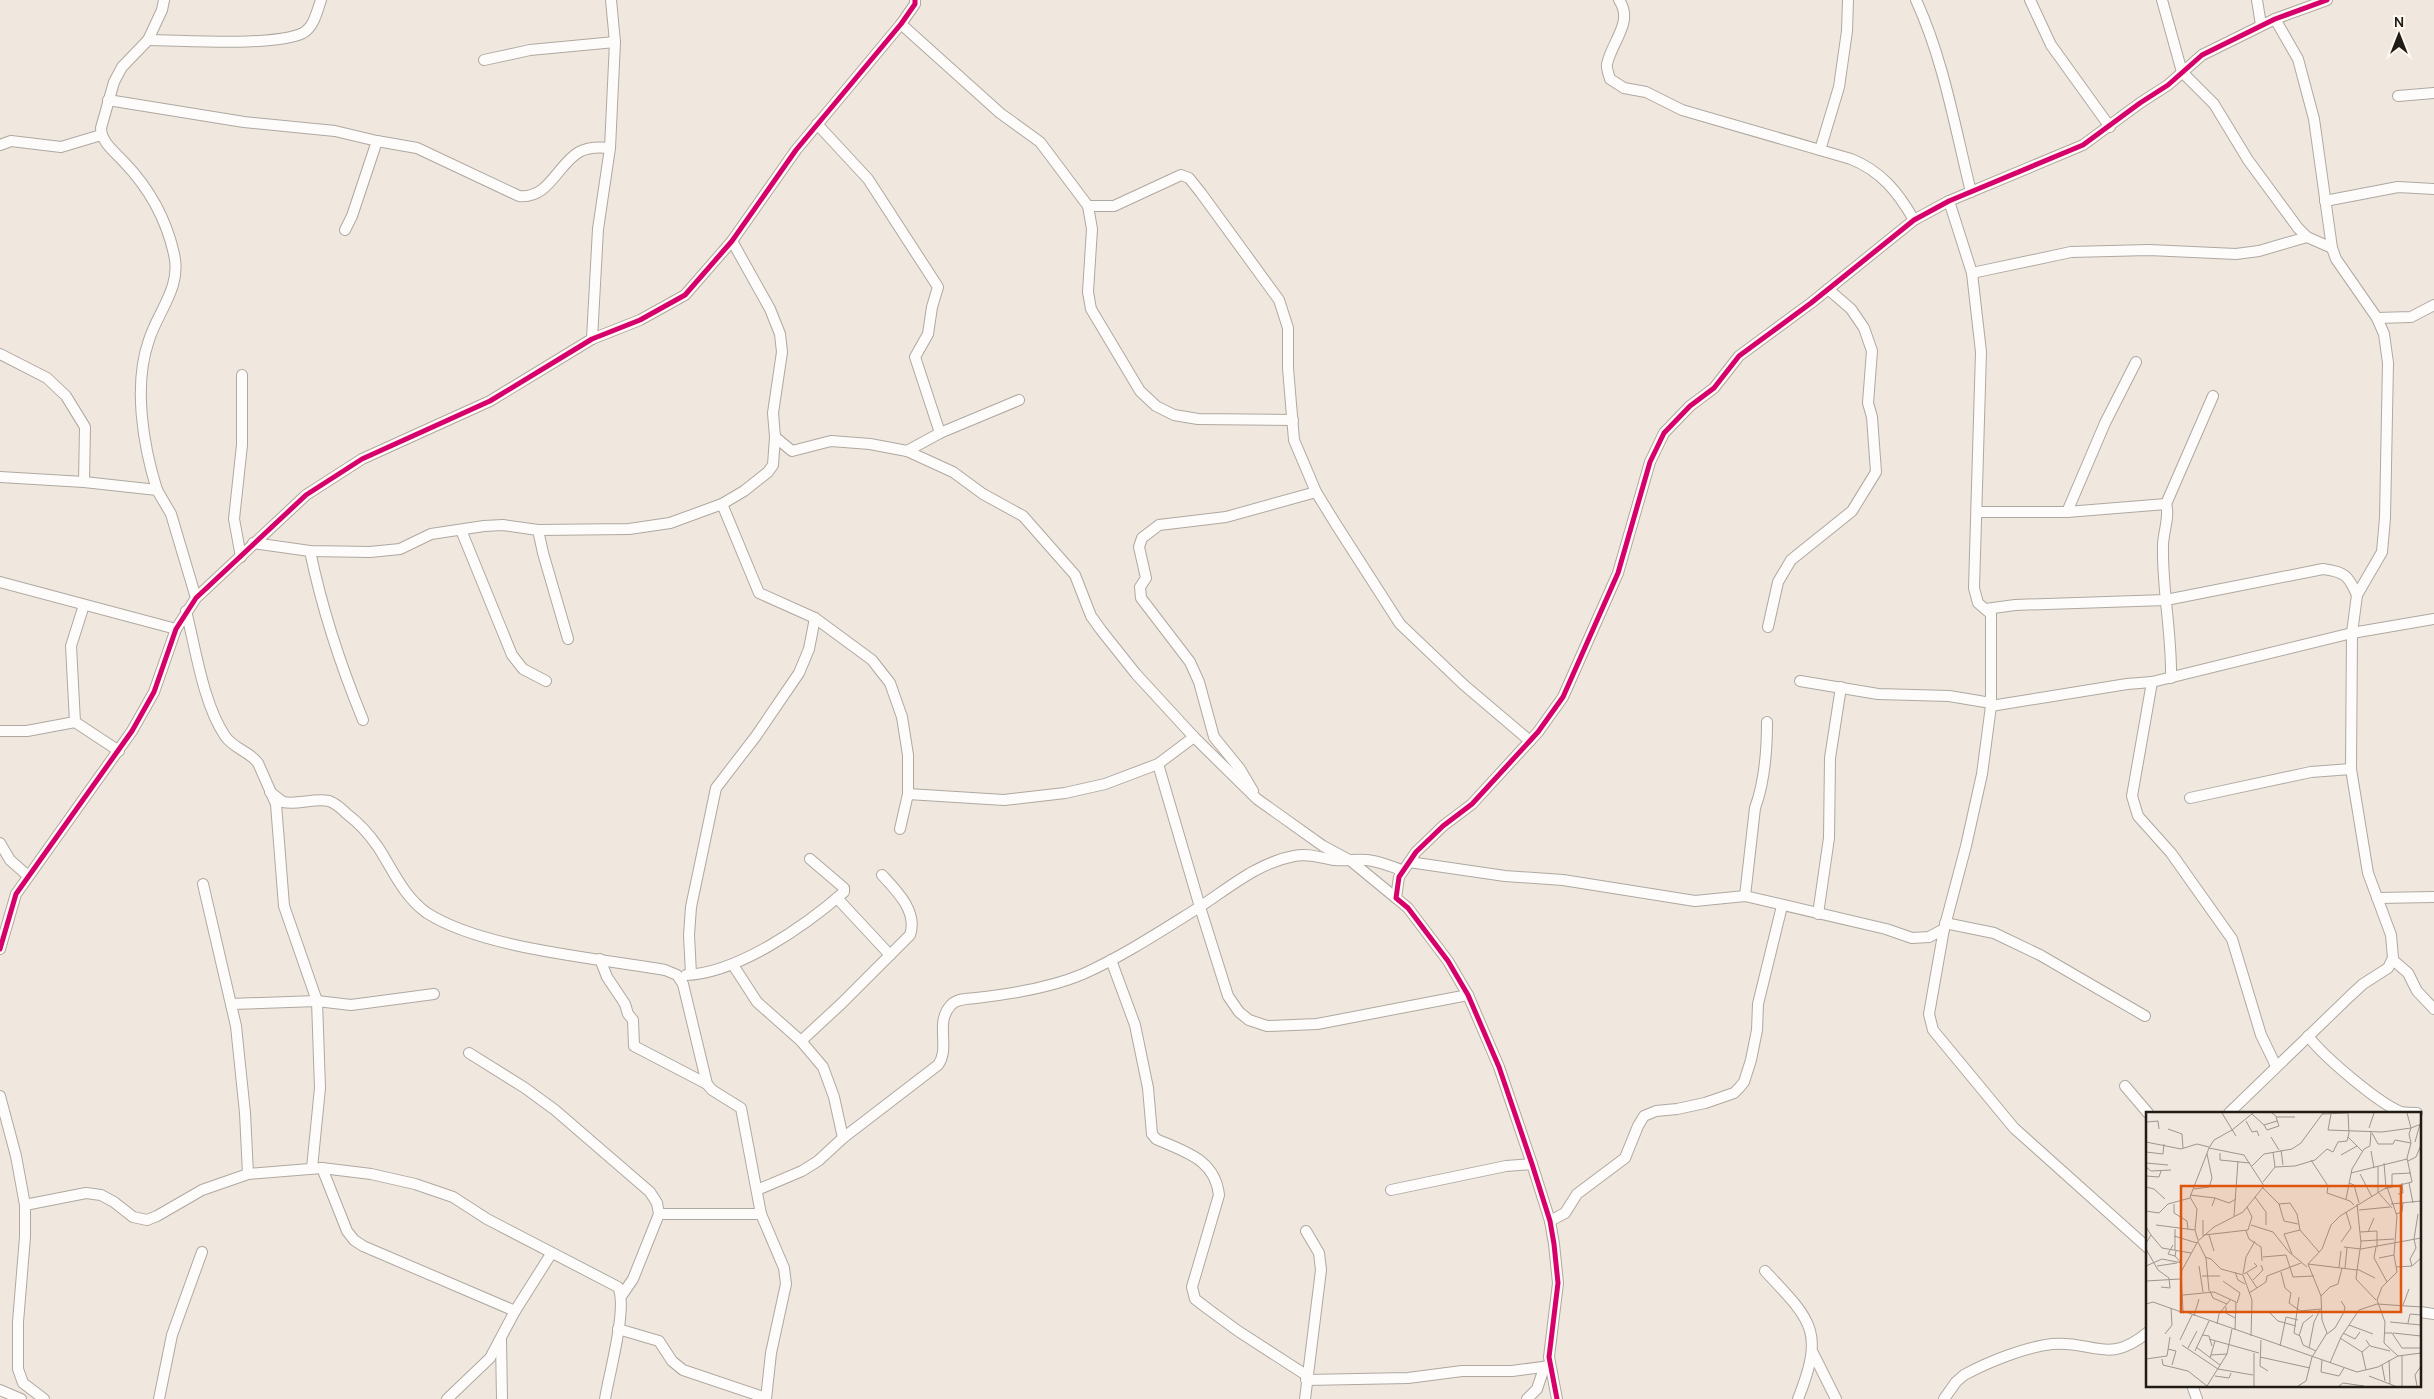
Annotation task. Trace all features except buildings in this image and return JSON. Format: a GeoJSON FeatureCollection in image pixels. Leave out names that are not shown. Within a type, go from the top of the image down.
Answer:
{"type":"FeatureCollection","features":[{"type":"Feature","properties":{"kind":"street"},"geometry":{"type":"LineString","coordinates":[[164,0],[162,10],[148,40],[122,67],[114,82],[108,100],[101,135],[106,144],[138,176],[152,195],[174,254],[177,269],[174,283],[149,340],[144,367],[143,428],[148,463],[157,490],[171,514],[196,598]]}},
{"type":"Feature","properties":{"kind":"street"},"geometry":{"type":"LineString","coordinates":[[148,40],[228,41],[275,39],[303,33],[311,26],[321,0]]}},
{"type":"Feature","properties":{"kind":"street"},"geometry":{"type":"LineString","coordinates":[[592,339],[598,229],[610,148],[615,42],[612,0]]}},
{"type":"Feature","properties":{"kind":"street"},"geometry":{"type":"LineString","coordinates":[[0,949],[16,894],[27,875],[119,751],[154,692],[176,629],[196,598],[306,495],[362,459],[490,401],[592,339],[640,320],[686,295],[732,241],[817,124],[901,24],[915,4],[915,0]]}},
{"type":"Feature","properties":{"kind":"street"},"geometry":{"type":"LineString","coordinates":[[1619,0],[1625,8],[1625,19],[1606,65],[1610,79],[1624,88],[1646,92],[1682,110],[1820,150],[1869,167],[1901,198],[1914,220]]}},
{"type":"Feature","properties":{"kind":"street"},"geometry":{"type":"LineString","coordinates":[[1820,150],[1839,87],[1847,32],[1848,0]]}},
{"type":"Feature","properties":{"kind":"street"},"geometry":{"type":"LineString","coordinates":[[1916,0],[1930,33],[1944,77],[1971,192]]}},
{"type":"Feature","properties":{"kind":"street"},"geometry":{"type":"LineString","coordinates":[[2030,0],[2051,45],[2110,127]]}},
{"type":"Feature","properties":{"kind":"street"},"geometry":{"type":"LineString","coordinates":[[2162,0],[2182,72],[2214,104],[2248,160],[2307,237],[2332,248]]}},
{"type":"Feature","properties":{"kind":"street"},"geometry":{"type":"LineString","coordinates":[[2257,0],[2261,25]]}},
{"type":"Feature","properties":{"kind":"street"},"geometry":{"type":"LineString","coordinates":[[1396,898],[1405,866],[1443,826],[1472,804],[1530,741],[1564,697],[1618,573],[1650,462],[1664,433],[1690,406],[1714,388],[1739,356],[1828,289],[1914,220],[1950,201],[2083,146],[2140,103],[2168,85],[2202,56],[2261,25],[2327,0]]}},
{"type":"Feature","properties":{"kind":"street"},"geometry":{"type":"LineString","coordinates":[[2231,1112],[2276,1066],[2363,984],[2388,968],[2393,960],[2391,936],[2368,873],[2351,769],[2352,633],[2358,594],[2382,552],[2385,518],[2385,426],[2388,363],[2384,334],[2377,318],[2336,259],[2332,248],[2314,119],[2298,59],[2275,19]]}},
{"type":"Feature","properties":{"kind":"street"},"geometry":{"type":"LineString","coordinates":[[901,24],[1000,113],[1040,142],[1088,206],[1092,229],[1088,292],[1090,308],[1140,391],[1156,406],[1174,415],[1198,419],[1292,420]]}},
{"type":"Feature","properties":{"kind":"street"},"geometry":{"type":"LineString","coordinates":[[484,60],[530,50],[615,42]]}},
{"type":"Feature","properties":{"kind":"street"},"geometry":{"type":"LineString","coordinates":[[2398,96],[2434,93]]}},
{"type":"Feature","properties":{"kind":"street"},"geometry":{"type":"LineString","coordinates":[[108,100],[234,121],[335,131],[417,148],[519,196],[530,197],[542,190],[564,164],[581,151],[597,147],[610,148]]}},
{"type":"Feature","properties":{"kind":"street"},"geometry":{"type":"LineString","coordinates":[[817,124],[868,179],[938,287],[932,306],[928,334],[915,357],[940,433]]}},
{"type":"Feature","properties":{"kind":"street"},"geometry":{"type":"LineString","coordinates":[[0,145],[11,141],[61,147],[101,135]]}},
{"type":"Feature","properties":{"kind":"street"},"geometry":{"type":"LineString","coordinates":[[345,230],[352,216],[377,141]]}},
{"type":"Feature","properties":{"kind":"street"},"geometry":{"type":"LineString","coordinates":[[1088,206],[1114,206],[1175,177],[1181,175],[1189,178],[1262,274],[1285,312],[1288,328],[1294,440],[1316,492],[1400,624],[1464,685],[1530,741]]}},
{"type":"Feature","properties":{"kind":"street"},"geometry":{"type":"LineString","coordinates":[[2325,201],[2398,188],[2434,189]]}},
{"type":"Feature","properties":{"kind":"street"},"geometry":{"type":"LineString","coordinates":[[1950,201],[1972,274],[1980,352],[1974,588],[1978,603],[1990,610],[1992,622],[1991,705],[1982,774],[1945,926],[1929,1014],[1933,1030],[2014,1128],[2146,1246]]}},
{"type":"Feature","properties":{"kind":"street"},"geometry":{"type":"LineString","coordinates":[[1972,274],[2071,252],[2149,250],[2236,254],[2258,251],[2307,237]]}},
{"type":"Feature","properties":{"kind":"street"},"geometry":{"type":"LineString","coordinates":[[253,543],[310,550],[390,550],[412,545],[431,534],[504,525],[538,530],[628,529],[670,523],[722,504],[744,492],[768,472],[773,465],[775,437],[773,412],[782,352],[780,334],[748,267],[732,241]]}},
{"type":"Feature","properties":{"kind":"street"},"geometry":{"type":"LineString","coordinates":[[1768,628],[1778,582],[1791,560],[1852,511],[1876,472],[1872,416],[1868,403],[1871,345],[1864,328],[1851,309],[1828,289]]}},
{"type":"Feature","properties":{"kind":"street"},"geometry":{"type":"LineString","coordinates":[[2377,318],[2411,317],[2434,305]]}},
{"type":"Feature","properties":{"kind":"street"},"geometry":{"type":"LineString","coordinates":[[0,354],[47,378],[66,396],[85,428],[87,445],[84,482]]}},
{"type":"Feature","properties":{"kind":"street"},"geometry":{"type":"LineString","coordinates":[[2067,512],[2105,423],[2136,362]]}},
{"type":"Feature","properties":{"kind":"street"},"geometry":{"type":"LineString","coordinates":[[240,557],[234,519],[242,445],[242,375]]}},
{"type":"Feature","properties":{"kind":"street"},"geometry":{"type":"LineString","coordinates":[[2171,678],[2163,545],[2167,514],[2166,504],[2213,396]]}},
{"type":"Feature","properties":{"kind":"street"},"geometry":{"type":"LineString","coordinates":[[907,451],[940,433],[1018,400]]}},
{"type":"Feature","properties":{"kind":"street"},"geometry":{"type":"LineString","coordinates":[[775,437],[792,451],[831,440],[870,444],[907,451],[953,472],[983,494],[1023,516],[1075,575],[1091,616],[1101,630],[1136,674],[1194,738],[1257,799],[1323,846],[1351,861],[1408,908],[1448,961],[1468,995],[1499,1067],[1550,1222],[1558,1283],[1550,1346],[1547,1367],[1537,1389],[1527,1399]]}},
{"type":"Feature","properties":{"kind":"street"},"geometry":{"type":"LineString","coordinates":[[0,477],[84,482],[157,490]]}},
{"type":"Feature","properties":{"kind":"street"},"geometry":{"type":"LineString","coordinates":[[1257,799],[1240,769],[1214,737],[1199,682],[1190,662],[1141,598],[1140,587],[1146,578],[1139,547],[1142,538],[1158,525],[1226,517],[1316,492]]}},
{"type":"Feature","properties":{"kind":"street"},"geometry":{"type":"LineString","coordinates":[[722,504],[759,593],[815,618],[872,660],[890,683],[902,717],[906,745],[908,794],[900,829]]}},
{"type":"Feature","properties":{"kind":"street"},"geometry":{"type":"LineString","coordinates":[[1977,512],[2067,512],[2166,504]]}},
{"type":"Feature","properties":{"kind":"street"},"geometry":{"type":"LineString","coordinates":[[461,530],[512,655],[523,669],[546,681]]}},
{"type":"Feature","properties":{"kind":"street"},"geometry":{"type":"LineString","coordinates":[[538,530],[568,639]]}},
{"type":"Feature","properties":{"kind":"street"},"geometry":{"type":"LineString","coordinates":[[310,550],[319,593],[339,660],[363,720]]}},
{"type":"Feature","properties":{"kind":"street"},"geometry":{"type":"LineString","coordinates":[[1986,609],[2166,600],[2323,569],[2340,571],[2350,580],[2358,594]]}},
{"type":"Feature","properties":{"kind":"street"},"geometry":{"type":"LineString","coordinates":[[0,582],[176,629]]}},
{"type":"Feature","properties":{"kind":"street"},"geometry":{"type":"LineString","coordinates":[[75,722],[71,646],[84,605]]}},
{"type":"Feature","properties":{"kind":"street"},"geometry":{"type":"LineString","coordinates":[[186,611],[216,721],[231,743],[253,757],[262,772],[277,809],[284,906],[317,1001],[320,1088],[317,1168],[347,1231],[354,1240],[363,1246],[515,1311]]}},
{"type":"Feature","properties":{"kind":"street"},"geometry":{"type":"LineString","coordinates":[[691,974],[689,935],[692,907],[716,788],[756,736],[799,673],[809,649],[815,618]]}},
{"type":"Feature","properties":{"kind":"street"},"geometry":{"type":"LineString","coordinates":[[1800,681],[1878,694],[1950,696],[1991,705],[2127,684],[2152,682],[2352,633],[2434,619]]}},
{"type":"Feature","properties":{"kind":"street"},"geometry":{"type":"LineString","coordinates":[[2152,682],[2132,796],[2133,805],[2138,816],[2171,853],[2232,939],[2261,1035],[2276,1066]]}},
{"type":"Feature","properties":{"kind":"street"},"geometry":{"type":"LineString","coordinates":[[1818,914],[1829,838],[1830,758],[1841,687]]}},
{"type":"Feature","properties":{"kind":"street"},"geometry":{"type":"LineString","coordinates":[[0,731],[27,731],[75,722],[119,751]]}},
{"type":"Feature","properties":{"kind":"street"},"geometry":{"type":"LineString","coordinates":[[1745,896],[1754,808],[1759,796],[1765,760],[1768,722]]}},
{"type":"Feature","properties":{"kind":"street"},"geometry":{"type":"LineString","coordinates":[[908,794],[1004,800],[1036,797],[1105,784],[1158,764],[1194,738]]}},
{"type":"Feature","properties":{"kind":"street"},"geometry":{"type":"LineString","coordinates":[[1158,764],[1228,996],[1239,1012],[1249,1020],[1267,1026],[1317,1024],[1468,995]]}},
{"type":"Feature","properties":{"kind":"street"},"geometry":{"type":"LineString","coordinates":[[2190,798],[2311,772],[2351,769]]}},
{"type":"Feature","properties":{"kind":"street"},"geometry":{"type":"LineString","coordinates":[[270,792],[283,802],[323,800],[331,801],[338,806],[360,825],[378,847],[409,897],[426,912],[444,923],[494,939],[665,970],[677,975],[712,972],[734,965],[768,946],[844,892],[844,888],[810,858]]}},
{"type":"Feature","properties":{"kind":"street"},"geometry":{"type":"LineString","coordinates":[[0,843],[5,860],[27,875]]}},
{"type":"Feature","properties":{"kind":"street"},"geometry":{"type":"LineString","coordinates":[[757,1190],[802,1171],[818,1161],[843,1138],[938,1066],[943,1052],[943,1019],[952,1004],[960,1000],[1000,995],[1053,984],[1083,974],[1111,960],[1200,907],[1234,882],[1263,867],[1294,856],[1311,855],[1351,861],[1372,860],[1405,866],[1563,880],[1695,901],[1745,896],[1886,929],[1912,938],[1929,937],[1945,926],[1994,933],[2040,955],[2145,1016]]}},
{"type":"Feature","properties":{"kind":"street"},"geometry":{"type":"LineString","coordinates":[[801,1041],[910,935],[913,927],[912,914],[882,875]]}},
{"type":"Feature","properties":{"kind":"street"},"geometry":{"type":"LineString","coordinates":[[203,884],[231,1004],[241,1058],[248,1174]]}},
{"type":"Feature","properties":{"kind":"street"},"geometry":{"type":"LineString","coordinates":[[2377,898],[2434,897]]}},
{"type":"Feature","properties":{"kind":"street"},"geometry":{"type":"LineString","coordinates":[[837,898],[890,955]]}},
{"type":"Feature","properties":{"kind":"street"},"geometry":{"type":"LineString","coordinates":[[1550,1222],[1565,1213],[1577,1194],[1625,1158],[1644,1116],[1656,1111],[1678,1110],[1705,1103],[1734,1093],[1739,1088],[1751,1060],[1757,1030],[1758,1004],[1782,906]]}},
{"type":"Feature","properties":{"kind":"street"},"geometry":{"type":"LineString","coordinates":[[600,959],[606,978],[625,1004],[628,1014],[633,1020],[634,1046],[707,1084],[712,1090],[741,1108],[761,1214],[784,1268],[786,1284],[771,1353],[766,1398],[683,1370],[672,1360],[659,1340],[618,1329]]}},
{"type":"Feature","properties":{"kind":"street"},"geometry":{"type":"LineString","coordinates":[[1111,960],[1135,1025],[1148,1088],[1152,1134],[1156,1139],[1194,1156],[1210,1169],[1217,1181],[1219,1195],[1192,1287],[1196,1298],[1238,1332],[1306,1378],[1408,1378],[1462,1371],[1495,1372],[1547,1367]]}},
{"type":"Feature","properties":{"kind":"street"},"geometry":{"type":"LineString","coordinates":[[2393,960],[2408,973],[2417,991],[2434,1009]]}},
{"type":"Feature","properties":{"kind":"street"},"geometry":{"type":"LineString","coordinates":[[734,965],[757,1002],[801,1041],[823,1067],[834,1096],[843,1138]]}},
{"type":"Feature","properties":{"kind":"street"},"geometry":{"type":"LineString","coordinates":[[677,975],[683,984],[707,1084]]}},
{"type":"Feature","properties":{"kind":"street"},"geometry":{"type":"LineString","coordinates":[[231,1004],[317,1001],[351,1006],[434,994]]}},
{"type":"Feature","properties":{"kind":"street"},"geometry":{"type":"LineString","coordinates":[[2308,1036],[2331,1061],[2389,1106],[2401,1112]]}},
{"type":"Feature","properties":{"kind":"street"},"geometry":{"type":"LineString","coordinates":[[469,1053],[525,1088],[555,1110],[650,1192],[657,1203],[659,1214],[633,1279],[622,1295],[618,1329],[605,1399]]}},
{"type":"Feature","properties":{"kind":"street"},"geometry":{"type":"LineString","coordinates":[[2125,1086],[2147,1112]]}},
{"type":"Feature","properties":{"kind":"street"},"geometry":{"type":"LineString","coordinates":[[0,1096],[16,1156],[25,1205],[25,1237],[18,1312],[18,1369],[24,1383],[44,1399]]}},
{"type":"Feature","properties":{"kind":"street"},"geometry":{"type":"LineString","coordinates":[[1391,1190],[1506,1166],[1532,1164]]}},
{"type":"Feature","properties":{"kind":"street"},"geometry":{"type":"LineString","coordinates":[[25,1205],[86,1193],[101,1195],[114,1202],[133,1217],[146,1220],[157,1216],[202,1190],[248,1174],[317,1168],[371,1174],[415,1184],[453,1197],[487,1219],[551,1254],[611,1282],[618,1287],[622,1295]]}},
{"type":"Feature","properties":{"kind":"street"},"geometry":{"type":"LineString","coordinates":[[659,1214],[761,1214]]}},
{"type":"Feature","properties":{"kind":"street"},"geometry":{"type":"LineString","coordinates":[[1304,1399],[1321,1270],[1318,1253],[1306,1231]]}},
{"type":"Feature","properties":{"kind":"street"},"geometry":{"type":"LineString","coordinates":[[158,1399],[172,1336],[202,1252]]}},
{"type":"Feature","properties":{"kind":"street"},"geometry":{"type":"LineString","coordinates":[[447,1399],[490,1358],[515,1311],[551,1254]]}},
{"type":"Feature","properties":{"kind":"street"},"geometry":{"type":"LineString","coordinates":[[1765,1270],[1804,1316],[1813,1336],[1813,1354],[1798,1399]]}},
{"type":"Feature","properties":{"kind":"street"},"geometry":{"type":"LineString","coordinates":[[1944,1399],[1964,1375],[2038,1347],[2065,1344],[2095,1350],[2109,1350],[2125,1347],[2146,1333]]}},
{"type":"Feature","properties":{"kind":"street"},"geometry":{"type":"LineString","coordinates":[[501,1338],[502,1399]]}},
{"type":"Feature","properties":{"kind":"street"},"geometry":{"type":"LineString","coordinates":[[1813,1354],[1836,1399]]}},
{"type":"Feature","properties":{"kind":"street"},"geometry":{"type":"LineString","coordinates":[[1547,1367],[1557,1399]]}},
{"type":"Feature","properties":{"kind":"street"},"geometry":{"type":"LineString","coordinates":[[2192,1386],[2197,1399]]}},
{"type":"Feature","properties":{"kind":"street"},"geometry":{"type":"LineString","coordinates":[[0,1390],[21,1399]]}},
{"type":"Feature","properties":{"kind":"cycle path"},"geometry":{"type":"LineString","coordinates":[[0,949],[16,894],[132,731],[154,692],[176,629],[196,598],[306,495],[362,459],[490,401],[592,339],[640,320],[685,295],[732,241],[796,150],[901,24],[915,4],[915,0]]}},
{"type":"Feature","properties":{"kind":"cycle path"},"geometry":{"type":"LineString","coordinates":[[1557,1399],[1549,1357],[1558,1283],[1550,1221],[1499,1067],[1468,995],[1448,961],[1408,908],[1396,898],[1399,877],[1416,852],[1443,826],[1472,804],[1538,732],[1563,697],[1618,573],[1650,462],[1664,433],[1690,406],[1714,388],[1739,356],[1811,303],[1914,220],[1949,201],[2083,145],[2168,85],[2202,55],[2275,19],[2327,0]]}}]}
